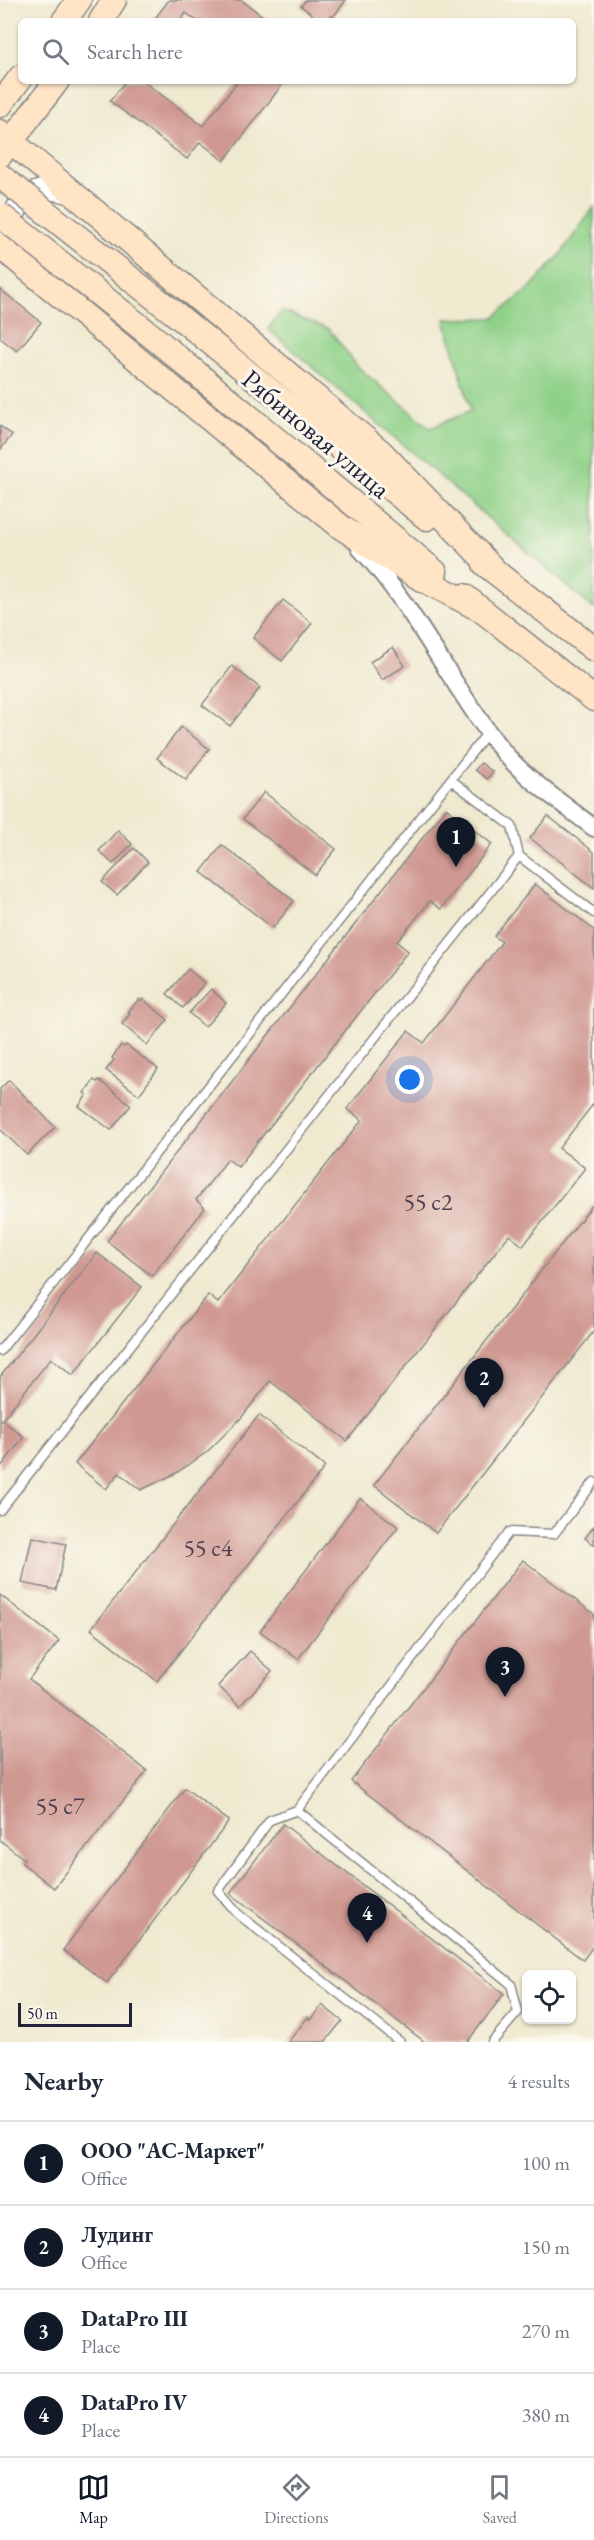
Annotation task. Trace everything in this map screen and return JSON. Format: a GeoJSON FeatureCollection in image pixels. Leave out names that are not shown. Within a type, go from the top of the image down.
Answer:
{"type":"FeatureCollection","features":[{"type":"Feature","properties":{"kind":"main road"},"geometry":{"type":"LineString","coordinates":[[66,18],[79,0]]}},
{"type":"Feature","properties":{"kind":"main road"},"geometry":{"type":"LineString","coordinates":[[103,18],[114,0]]}},
{"type":"Feature","properties":{"kind":"main road"},"geometry":{"type":"LineString","coordinates":[[0,105],[18,81]]}},
{"type":"Feature","properties":{"kind":"main road"},"geometry":{"type":"LineString","coordinates":[[54,84],[4,143],[77,195],[382,453],[496,573]]}},
{"type":"Feature","properties":{"kind":"main road","name":"Рябиновая улица"},"geometry":{"type":"LineString","coordinates":[[0,176],[594,650]]}},
{"type":"Feature","properties":{"kind":"main road","name":"Рябиновая улица"},"geometry":{"type":"LineString","coordinates":[[0,215],[158,341],[476,607],[594,699]]}},
{"type":"Feature","properties":{"kind":"main road"},"geometry":{"type":"LineString","coordinates":[[0,246],[341,527],[415,575],[476,607]]}},
{"type":"Feature","properties":{"kind":"street"},"geometry":{"type":"LineString","coordinates":[[24,265],[14,252],[9,237],[10,220],[18,206],[30,195],[45,189],[61,189],[77,195]]}},
{"type":"Feature","properties":{"kind":"street"},"geometry":{"type":"LineString","coordinates":[[341,527],[373,561],[400,596],[488,732],[515,764],[594,828]]}},
{"type":"Feature","properties":{"kind":"lane"},"geometry":{"type":"LineString","coordinates":[[0,1351],[488,732]]}},
{"type":"Feature","properties":{"kind":"lane"},"geometry":{"type":"LineString","coordinates":[[451,780],[512,826],[519,856],[594,913]]}},
{"type":"Feature","properties":{"kind":"lane"},"geometry":{"type":"LineString","coordinates":[[0,1510],[519,856]]}},
{"type":"Feature","properties":{"kind":"lane"},"geometry":{"type":"LineString","coordinates":[[400,2042],[238,1914],[218,1891],[270,1820],[297,1810],[509,1532],[554,1534],[594,1482]]}},
{"type":"Feature","properties":{"kind":"lane"},"geometry":{"type":"LineString","coordinates":[[297,1810],[511,1984],[518,2012],[492,2042]]}},
{"type":"Feature","properties":{"kind":"green space"},"geometry":{"type":"Polygon","coordinates":[[[594,207],[594,609],[268,329],[282,311],[329,329],[358,367],[430,428],[471,411],[445,319],[493,318],[529,289],[560,255],[594,207]]]}},
{"type":"Feature","properties":{"kind":"building"},"geometry":{"type":"Polygon","coordinates":[[[169,0],[241,0],[265,18],[193,18],[186,13],[182,18],[155,18],[169,0]]]}},
{"type":"Feature","properties":{"kind":"building"},"geometry":{"type":"Polygon","coordinates":[[[306,0],[346,0],[333,17],[329,18],[317,18],[301,6],[306,0]]]}},
{"type":"Feature","properties":{"kind":"building"},"geometry":{"type":"Polygon","coordinates":[[[123,84],[147,84],[203,126],[236,84],[283,84],[224,161],[200,142],[187,159],[110,101],[123,84]]]}},
{"type":"Feature","properties":{"kind":"building"},"geometry":{"type":"Polygon","coordinates":[[[0,289],[41,322],[17,351],[0,338],[0,289]]]}},
{"type":"Feature","properties":{"kind":"building"},"geometry":{"type":"Polygon","coordinates":[[[0,426],[12,435],[0,450],[0,426]]]}},
{"type":"Feature","properties":{"kind":"building"},"geometry":{"type":"Polygon","coordinates":[[[283,600],[312,623],[282,661],[253,638],[283,600]]]}},
{"type":"Feature","properties":{"kind":"building"},"geometry":{"type":"Polygon","coordinates":[[[393,647],[405,666],[382,680],[370,662],[393,647]]]}},
{"type":"Feature","properties":{"kind":"building"},"geometry":{"type":"Polygon","coordinates":[[[232,666],[260,688],[230,726],[202,705],[232,666]]]}},
{"type":"Feature","properties":{"kind":"building"},"geometry":{"type":"Polygon","coordinates":[[[181,727],[209,749],[186,780],[157,758],[181,727]]]}},
{"type":"Feature","properties":{"kind":"building"},"geometry":{"type":"Polygon","coordinates":[[[481,763],[493,772],[487,779],[475,770],[481,763]]]}},
{"type":"Feature","properties":{"kind":"building"},"geometry":{"type":"Polygon","coordinates":[[[264,792],[336,849],[315,875],[243,819],[264,792]]]}},
{"type":"Feature","properties":{"kind":"building"},"geometry":{"type":"Polygon","coordinates":[[[446,808],[492,844],[441,909],[430,901],[397,942],[408,951],[238,1167],[228,1159],[196,1200],[205,1208],[152,1276],[107,1241],[446,808]]]}},
{"type":"Feature","properties":{"kind":"building"},"geometry":{"type":"Polygon","coordinates":[[[548,816],[594,852],[594,888],[530,838],[548,816]]]}},
{"type":"Feature","properties":{"kind":"building"},"geometry":{"type":"Polygon","coordinates":[[[118,830],[132,844],[113,864],[99,851],[118,830]]]}},
{"type":"Feature","properties":{"kind":"building"},"geometry":{"type":"Polygon","coordinates":[[[222,845],[294,901],[273,928],[201,872],[222,845]]]}},
{"type":"Feature","properties":{"kind":"building"},"geometry":{"type":"Polygon","coordinates":[[[134,848],[148,862],[117,895],[102,882],[134,848]]]}},
{"type":"Feature","properties":{"kind":"building"},"geometry":{"type":"Polygon","coordinates":[[[535,884],[594,930],[594,1103],[559,1148],[585,1168],[523,1246],[509,1235],[347,1441],[270,1381],[241,1418],[207,1452],[176,1473],[141,1490],[119,1473],[106,1489],[75,1464],[208,1295],[218,1303],[362,1120],[347,1109],[408,1031],[424,1043],[502,942],[494,936],[535,884]]]}},
{"type":"Feature","properties":{"kind":"building"},"geometry":{"type":"Polygon","coordinates":[[[188,969],[205,983],[183,1008],[167,994],[188,969]]]}},
{"type":"Feature","properties":{"kind":"building"},"geometry":{"type":"Polygon","coordinates":[[[211,989],[226,1003],[205,1027],[189,1013],[211,989]]]}},
{"type":"Feature","properties":{"kind":"building"},"geometry":{"type":"Polygon","coordinates":[[[139,999],[141,1001],[143,999],[168,1020],[147,1045],[122,1024],[139,999]]]}},
{"type":"Feature","properties":{"kind":"building"},"geometry":{"type":"Polygon","coordinates":[[[121,1045],[124,1047],[126,1045],[158,1069],[139,1095],[106,1070],[121,1045]]]}},
{"type":"Feature","properties":{"kind":"building"},"geometry":{"type":"Polygon","coordinates":[[[9,1080],[55,1127],[27,1155],[0,1129],[0,1089],[9,1080]]]}},
{"type":"Feature","properties":{"kind":"building"},"geometry":{"type":"Polygon","coordinates":[[[94,1080],[97,1082],[99,1080],[131,1105],[111,1130],[79,1106],[87,1095],[84,1093],[94,1080]]]}},
{"type":"Feature","properties":{"kind":"building"},"geometry":{"type":"Polygon","coordinates":[[[594,1203],[594,1331],[436,1533],[374,1485],[594,1203]]]}},
{"type":"Feature","properties":{"kind":"building"},"geometry":{"type":"Polygon","coordinates":[[[97,1253],[142,1287],[73,1375],[51,1358],[2,1420],[24,1437],[0,1468],[0,1377],[97,1253]]]}},
{"type":"Feature","properties":{"kind":"building"},"geometry":{"type":"Polygon","coordinates":[[[259,1415],[325,1467],[157,1681],[91,1629],[259,1415]]]}},
{"type":"Feature","properties":{"kind":"building"},"geometry":{"type":"Polygon","coordinates":[[[360,1498],[398,1527],[298,1659],[260,1631],[360,1498]]]}},
{"type":"Feature","properties":{"kind":"building"},"geometry":{"type":"Polygon","coordinates":[[[594,1526],[594,1545],[585,1538],[594,1526]]]}},
{"type":"Feature","properties":{"kind":"building"},"geometry":{"type":"Polygon","coordinates":[[[32,1537],[66,1544],[56,1590],[22,1583],[32,1537]]]}},
{"type":"Feature","properties":{"kind":"building"},"geometry":{"type":"Polygon","coordinates":[[[523,1560],[594,1614],[594,1945],[583,1960],[351,1781],[523,1560]]]}},
{"type":"Feature","properties":{"kind":"building"},"geometry":{"type":"Polygon","coordinates":[[[0,1595],[59,1641],[29,1679],[147,1771],[54,1888],[22,1863],[24,1859],[0,1840],[0,1595]]]}},
{"type":"Feature","properties":{"kind":"building"},"geometry":{"type":"Polygon","coordinates":[[[250,1651],[272,1671],[240,1706],[218,1686],[250,1651]]]}},
{"type":"Feature","properties":{"kind":"building"},"geometry":{"type":"Polygon","coordinates":[[[185,1788],[229,1821],[107,1983],[63,1950],[185,1788]]]}},
{"type":"Feature","properties":{"kind":"building"},"geometry":{"type":"Polygon","coordinates":[[[283,1824],[504,1994],[467,2042],[425,2042],[230,1893],[283,1824]]]}},
{"type":"Feature","properties":{"kind":"building"},"geometry":{"type":"Polygon","coordinates":[[[322,2005],[342,2021],[325,2042],[288,2042],[308,2017],[310,2020],[322,2005]]]}},
{"type":"Feature","properties":{"kind":"place","name":"ООО \"АС-Маркет\""},"geometry":{"type":"Point","coordinates":[456,867]}},
{"type":"Feature","properties":{"kind":"place","name":"Лудинг"},"geometry":{"type":"Point","coordinates":[484,1408]}},
{"type":"Feature","properties":{"kind":"place","name":"DataPro III"},"geometry":{"type":"Point","coordinates":[505,1697]}},
{"type":"Feature","properties":{"kind":"place","name":"DataPro IV"},"geometry":{"type":"Point","coordinates":[367,1943]}}]}
